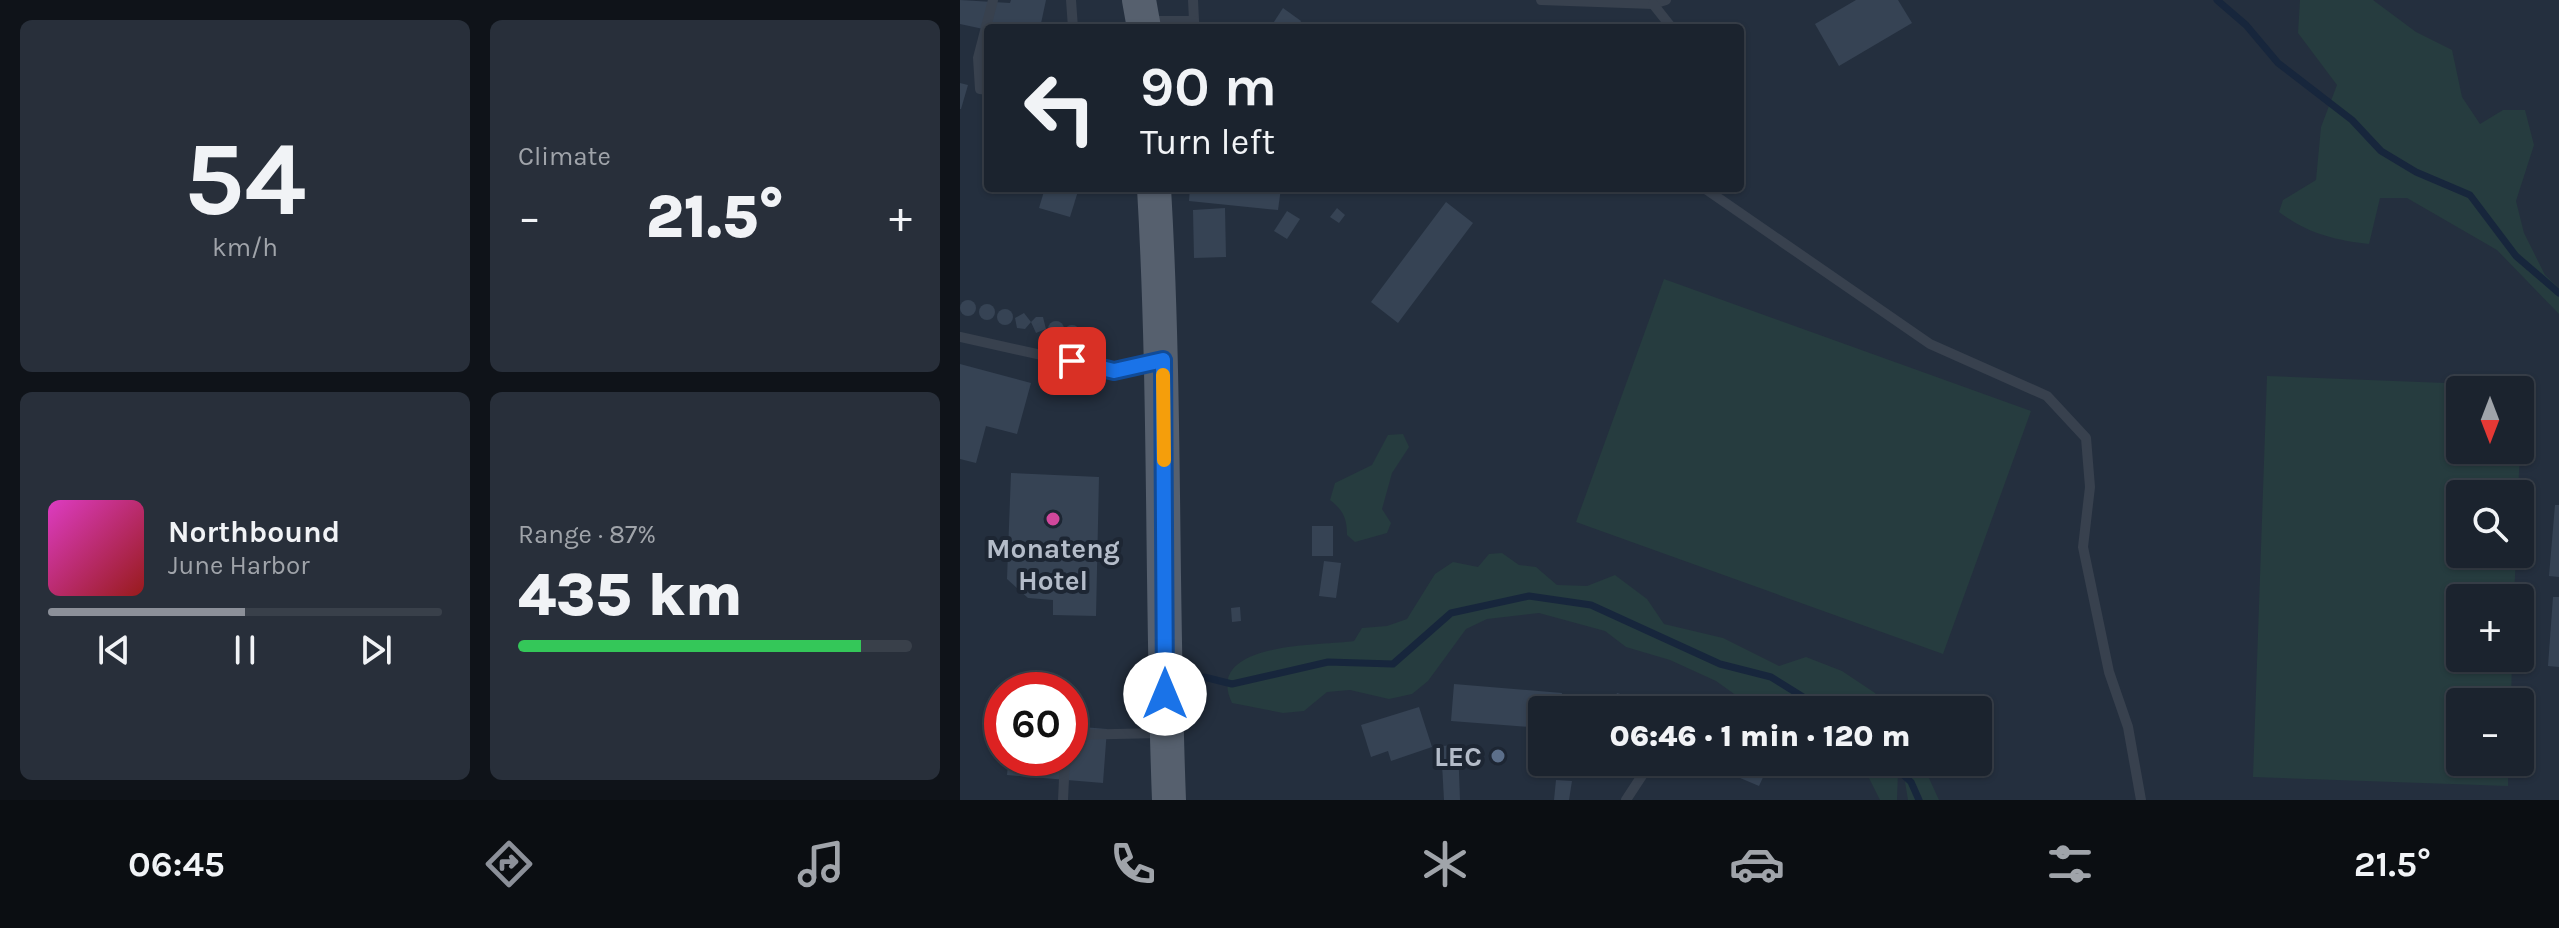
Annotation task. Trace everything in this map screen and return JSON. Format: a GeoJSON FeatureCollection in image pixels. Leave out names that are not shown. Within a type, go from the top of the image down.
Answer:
{"type":"FeatureCollection","features":[{"type":"Feature","properties":{"kind":"main road"},"geometry":{"type":"LineString","coordinates":[[1154,192],[1163,360],[1169,800]]}},
{"type":"Feature","properties":{"kind":"lane"},"geometry":{"type":"LineString","coordinates":[[987,24],[993,0]]}},
{"type":"Feature","properties":{"kind":"lane"},"geometry":{"type":"LineString","coordinates":[[1071,0],[1073,24]]}},
{"type":"Feature","properties":{"kind":"lane"},"geometry":{"type":"LineString","coordinates":[[1143,12],[1194,24],[1193,0]]}},
{"type":"Feature","properties":{"kind":"lane"},"geometry":{"type":"LineString","coordinates":[[1541,0],[1653,4],[1666,0]]}},
{"type":"Feature","properties":{"kind":"lane"},"geometry":{"type":"LineString","coordinates":[[1653,4],[1669,24]]}},
{"type":"Feature","properties":{"kind":"lane"},"geometry":{"type":"LineString","coordinates":[[984,35],[978,58],[980,89],[984,90]]}},
{"type":"Feature","properties":{"kind":"lane"},"geometry":{"type":"LineString","coordinates":[[1710,192],[1930,344],[2047,396],[2086,438],[2090,487],[2083,547],[2109,672],[2128,727],[2141,800]]}},
{"type":"Feature","properties":{"kind":"lane"},"geometry":{"type":"LineString","coordinates":[[960,337],[1114,371],[1163,360]]}},
{"type":"Feature","properties":{"kind":"lane"},"geometry":{"type":"LineString","coordinates":[[1088,735],[1167,733]]}},
{"type":"Feature","properties":{"kind":"lane"},"geometry":{"type":"LineString","coordinates":[[1063,800],[1064,776]]}},
{"type":"Feature","properties":{"kind":"lane"},"geometry":{"type":"LineString","coordinates":[[1626,800],[1642,776]]}},
{"type":"Feature","properties":{"kind":"green space"},"geometry":{"type":"Polygon","coordinates":[[[2300,0],[2373,0],[2416,32],[2452,50],[2462,97],[2480,124],[2503,110],[2525,110],[2534,145],[2516,201],[2524,233],[2545,275],[2559,288],[2559,314],[2497,250],[2407,198],[2380,198],[2369,244],[2321,234],[2279,212],[2283,200],[2316,180],[2321,127],[2337,85],[2298,33],[2300,0]]]}},
{"type":"Feature","properties":{"kind":"green space"},"geometry":{"type":"Polygon","coordinates":[[[1664,279],[2031,411],[1943,654],[1576,522],[1664,279]]]}},
{"type":"Feature","properties":{"kind":"green space"},"geometry":{"type":"Polygon","coordinates":[[[2267,376],[2446,383],[2446,464],[2519,464],[2519,480],[2446,480],[2446,568],[2515,568],[2515,584],[2446,584],[2446,672],[2512,672],[2511,688],[2446,688],[2446,776],[2508,776],[2508,786],[2253,777],[2267,376]]]}},
{"type":"Feature","properties":{"kind":"green space"},"geometry":{"type":"Polygon","coordinates":[[[1403,434],[1409,447],[1392,473],[1382,509],[1391,523],[1387,533],[1355,542],[1347,535],[1341,511],[1330,500],[1335,483],[1372,465],[1388,435],[1403,434]]]}},
{"type":"Feature","properties":{"kind":"green space"},"geometry":{"type":"Polygon","coordinates":[[[1502,553],[1519,565],[1536,567],[1557,585],[1587,586],[1615,575],[1647,599],[1664,624],[1723,638],[1779,666],[1806,657],[1842,671],[1877,696],[1737,696],[1716,681],[1670,660],[1626,647],[1605,631],[1539,613],[1487,619],[1466,629],[1428,681],[1412,694],[1389,699],[1350,690],[1327,692],[1304,711],[1283,713],[1232,703],[1227,682],[1234,667],[1250,657],[1295,646],[1354,641],[1362,628],[1387,626],[1407,619],[1435,574],[1453,562],[1478,567],[1489,554],[1502,553]]]}},
{"type":"Feature","properties":{"kind":"green space"},"geometry":{"type":"Polygon","coordinates":[[[1868,776],[1898,776],[1897,800],[1880,800],[1868,776]]]}},
{"type":"Feature","properties":{"kind":"green space"},"geometry":{"type":"Polygon","coordinates":[[[1904,776],[1928,776],[1939,800],[1908,800],[1904,776]]]}},
{"type":"Feature","properties":{"kind":"building"},"geometry":{"type":"Polygon","coordinates":[[[960,0],[1010,3],[1011,0],[1046,0],[1041,24],[984,24],[984,29],[960,24],[960,0]]]}},
{"type":"Feature","properties":{"kind":"building"},"geometry":{"type":"Polygon","coordinates":[[[1856,0],[1898,0],[1912,23],[1839,66],[1815,24],[1856,0]]]}},
{"type":"Feature","properties":{"kind":"building"},"geometry":{"type":"Polygon","coordinates":[[[1283,8],[1301,21],[1299,24],[1273,24],[1283,8]]]}},
{"type":"Feature","properties":{"kind":"building"},"geometry":{"type":"Polygon","coordinates":[[[960,83],[968,85],[961,109],[960,109],[960,83]]]}},
{"type":"Feature","properties":{"kind":"building"},"geometry":{"type":"Polygon","coordinates":[[[1044,192],[1078,192],[1070,217],[1039,208],[1044,192]]]}},
{"type":"Feature","properties":{"kind":"building"},"geometry":{"type":"Polygon","coordinates":[[[1190,192],[1280,192],[1278,210],[1189,201],[1190,192]]]}},
{"type":"Feature","properties":{"kind":"building"},"geometry":{"type":"Polygon","coordinates":[[[1446,202],[1473,223],[1398,323],[1371,302],[1446,202]]]}},
{"type":"Feature","properties":{"kind":"building"},"geometry":{"type":"Polygon","coordinates":[[[1225,208],[1226,257],[1194,258],[1193,210],[1225,208]]]}},
{"type":"Feature","properties":{"kind":"building"},"geometry":{"type":"Polygon","coordinates":[[[1337,208],[1345,215],[1339,223],[1330,217],[1337,208]]]}},
{"type":"Feature","properties":{"kind":"building"},"geometry":{"type":"Polygon","coordinates":[[[1287,211],[1300,219],[1287,239],[1274,231],[1287,211]]]}},
{"type":"Feature","properties":{"kind":"building"},"geometry":{"type":"Polygon","coordinates":[[[965,300],[971,300],[976,308],[974,314],[965,316],[960,311],[960,305],[965,300]]]}},
{"type":"Feature","properties":{"kind":"building"},"geometry":{"type":"Polygon","coordinates":[[[984,304],[990,304],[995,312],[993,318],[984,320],[979,315],[979,309],[984,304]]]}},
{"type":"Feature","properties":{"kind":"building"},"geometry":{"type":"Polygon","coordinates":[[[1002,309],[1008,309],[1013,317],[1011,323],[1002,325],[997,320],[997,314],[1002,309]]]}},
{"type":"Feature","properties":{"kind":"building"},"geometry":{"type":"Polygon","coordinates":[[[1024,313],[1031,322],[1025,329],[1017,328],[1015,318],[1024,313]]]}},
{"type":"Feature","properties":{"kind":"building"},"geometry":{"type":"Polygon","coordinates":[[[1036,317],[1043,317],[1046,329],[1036,333],[1031,322],[1036,317]]]}},
{"type":"Feature","properties":{"kind":"building"},"geometry":{"type":"Polygon","coordinates":[[[1053,321],[1059,321],[1064,329],[1062,335],[1053,337],[1048,332],[1048,326],[1053,321]]]}},
{"type":"Feature","properties":{"kind":"building"},"geometry":{"type":"Polygon","coordinates":[[[1069,325],[1075,325],[1080,333],[1078,339],[1069,341],[1064,336],[1064,330],[1069,325]]]}},
{"type":"Feature","properties":{"kind":"building"},"geometry":{"type":"Polygon","coordinates":[[[1086,330],[1092,330],[1097,338],[1095,344],[1086,346],[1081,341],[1081,335],[1086,330]]]}},
{"type":"Feature","properties":{"kind":"building"},"geometry":{"type":"Polygon","coordinates":[[[960,364],[1031,383],[1017,434],[986,426],[976,463],[960,459],[960,364]]]}},
{"type":"Feature","properties":{"kind":"building","name":"Monateng Hotel"},"geometry":{"type":"Polygon","coordinates":[[[1011,473],[1099,477],[1096,616],[1053,615],[1053,600],[1028,598],[1007,579],[1011,473]]]}},
{"type":"Feature","properties":{"kind":"building"},"geometry":{"type":"Polygon","coordinates":[[[2555,505],[2559,505],[2559,577],[2549,576],[2555,505]]]}},
{"type":"Feature","properties":{"kind":"building"},"geometry":{"type":"Polygon","coordinates":[[[1312,526],[1333,526],[1333,556],[1312,556],[1312,526]]]}},
{"type":"Feature","properties":{"kind":"building"},"geometry":{"type":"Polygon","coordinates":[[[1324,561],[1341,563],[1336,598],[1319,596],[1324,561]]]}},
{"type":"Feature","properties":{"kind":"building"},"geometry":{"type":"Polygon","coordinates":[[[2553,597],[2559,597],[2559,667],[2548,666],[2553,597]]]}},
{"type":"Feature","properties":{"kind":"building"},"geometry":{"type":"Polygon","coordinates":[[[1240,607],[1241,621],[1232,622],[1231,608],[1240,607]]]}},
{"type":"Feature","properties":{"kind":"building"},"geometry":{"type":"Polygon","coordinates":[[[1454,684],[1562,693],[1562,696],[1528,696],[1528,727],[1451,721],[1454,684]]]}},
{"type":"Feature","properties":{"kind":"building"},"geometry":{"type":"Polygon","coordinates":[[[1419,707],[1432,747],[1391,761],[1388,751],[1371,757],[1361,725],[1419,707]]]}},
{"type":"Feature","properties":{"kind":"building"},"geometry":{"type":"Polygon","coordinates":[[[1088,727],[1107,729],[1103,783],[1019,776],[1088,776],[1088,727]]]}},
{"type":"Feature","properties":{"kind":"building"},"geometry":{"type":"Polygon","coordinates":[[[1458,745],[1460,800],[1444,800],[1441,746],[1458,745]]]}},
{"type":"Feature","properties":{"kind":"building"},"geometry":{"type":"Polygon","coordinates":[[[1735,776],[1764,776],[1759,786],[1735,776]]]}},
{"type":"Feature","properties":{"kind":"building"},"geometry":{"type":"Polygon","coordinates":[[[1556,780],[1572,781],[1569,800],[1554,800],[1556,780]]]}},
{"type":"Feature","properties":{"kind":"waterway"},"geometry":{"type":"LineString","coordinates":[[2217,0],[2246,25],[2278,63],[2352,120],[2381,151],[2416,172],[2470,195],[2516,256],[2559,293]]}},
{"type":"Feature","properties":{"kind":"waterway"},"geometry":{"type":"LineString","coordinates":[[1204,677],[1232,684],[1328,662],[1393,664],[1451,613],[1529,596],[1591,605],[1720,664],[1771,677],[1802,696]]}},
{"type":"Feature","properties":{"kind":"waterway"},"geometry":{"type":"LineString","coordinates":[[1904,776],[1911,782],[1919,800]]}},
{"type":"Feature","properties":{"kind":"slow traffic"},"geometry":{"type":"LineString","coordinates":[[1163,375],[1164,460]]}},
{"type":"Feature","properties":{"kind":"place","name":"Monateng Hotel"},"geometry":{"type":"Point","coordinates":[1053,519]}},
{"type":"Feature","properties":{"kind":"place","name":"LEC"},"geometry":{"type":"Point","coordinates":[1498,756]}},
{"type":"Feature","properties":{"kind":"route"},"geometry":{"type":"LineString","coordinates":[[1072,361],[1114,371],[1163,360],[1165,694]]}}]}
